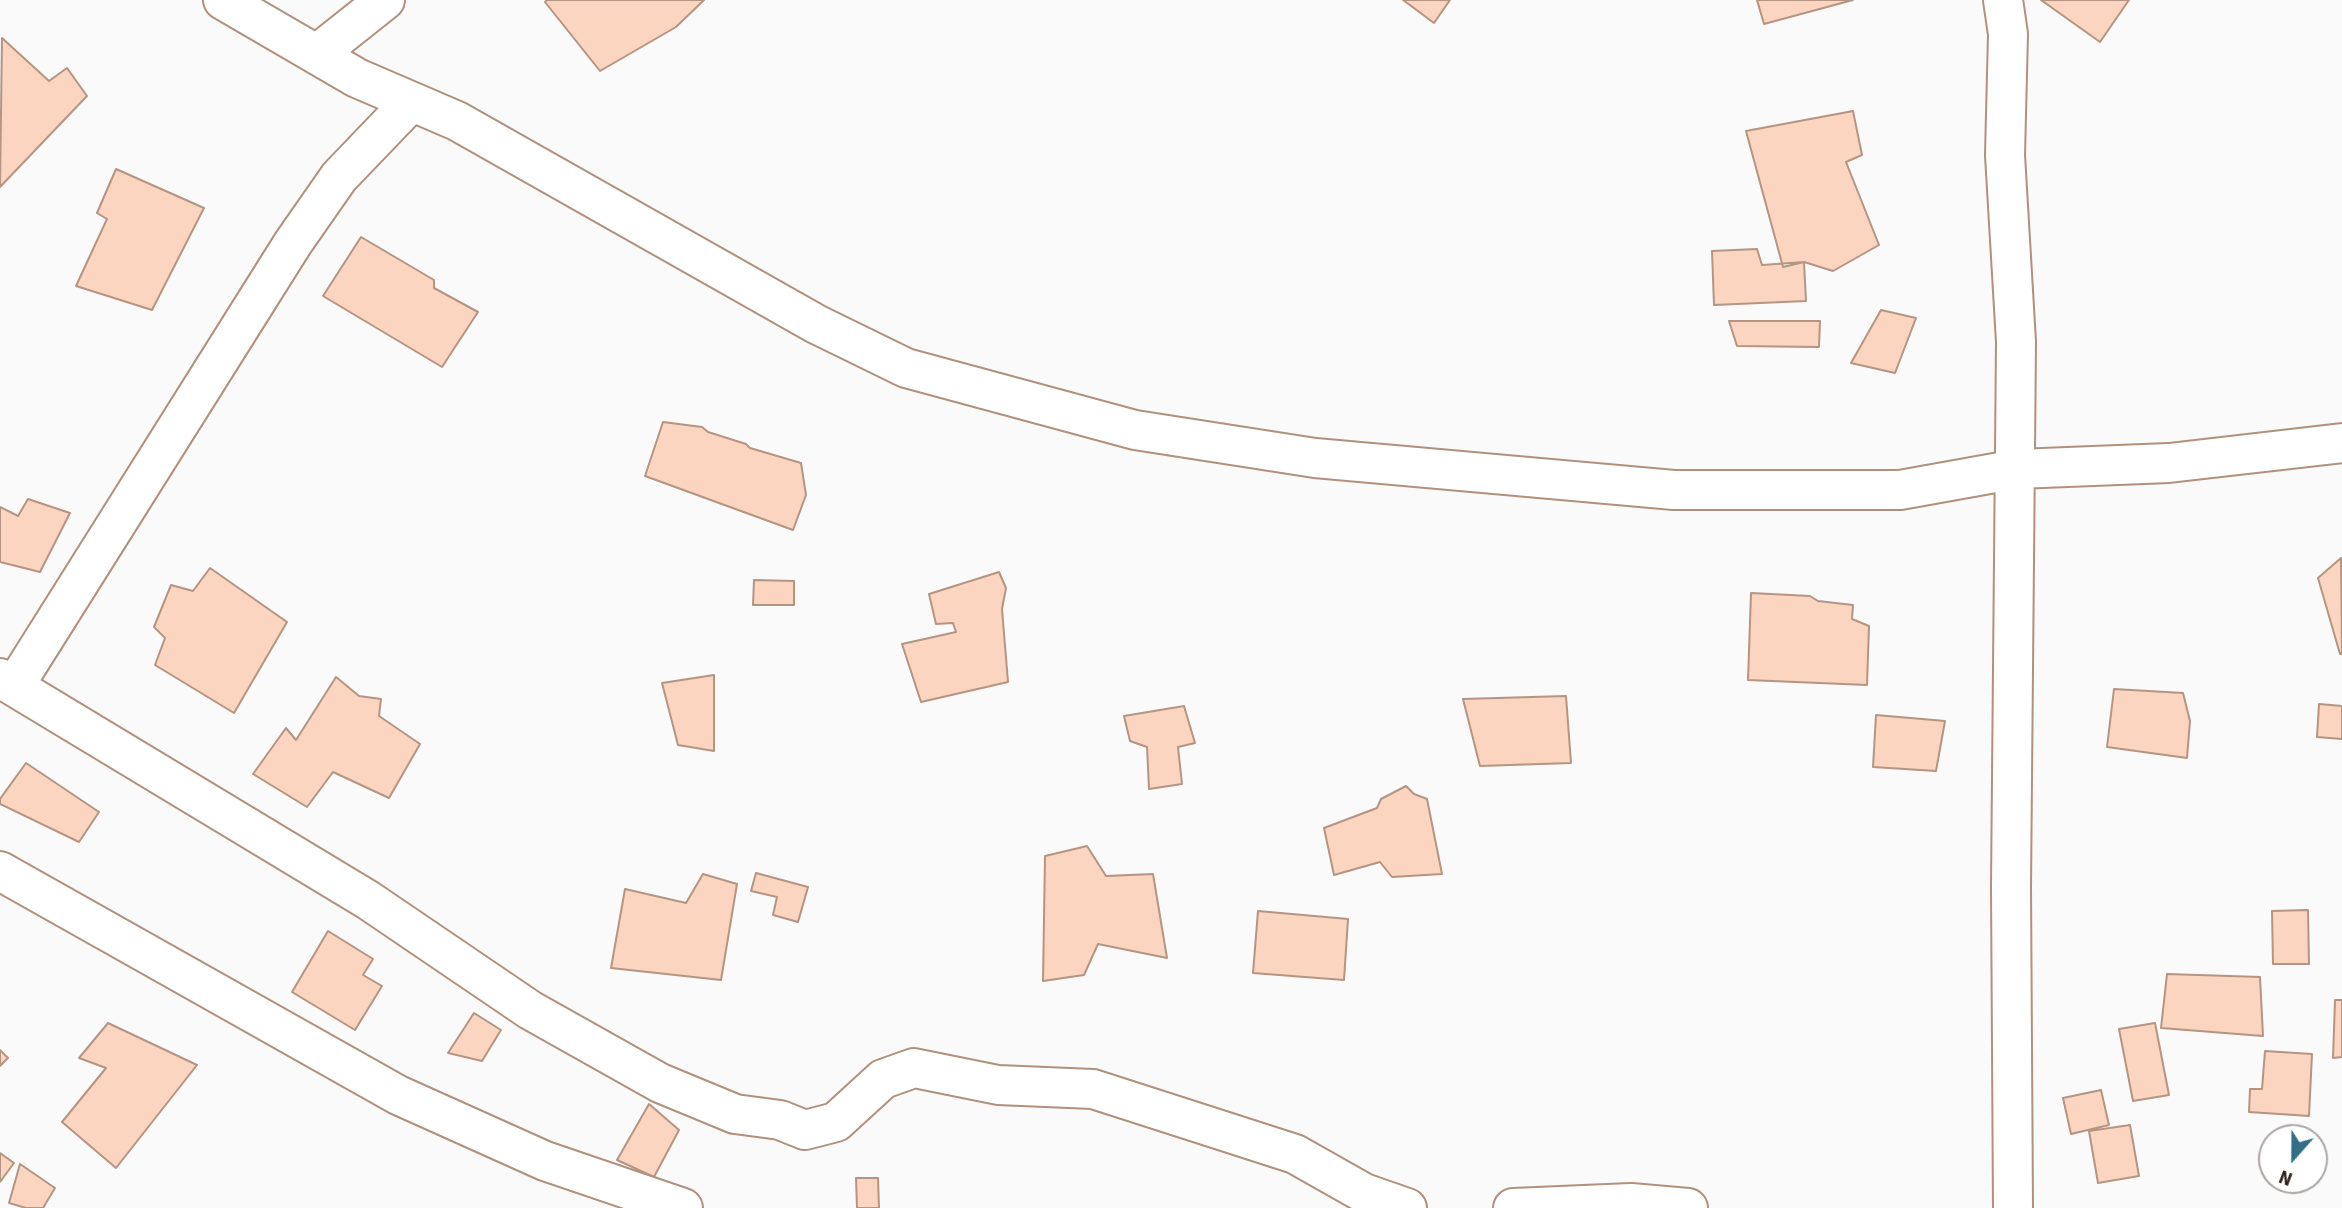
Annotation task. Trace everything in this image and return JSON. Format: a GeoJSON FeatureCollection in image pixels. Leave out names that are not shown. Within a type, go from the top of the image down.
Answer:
{"type":"FeatureCollection","features":[{"type":"Feature","properties":{"kind":"street"},"geometry":{"type":"LineString","coordinates":[[223,0],[357,78],[457,121],[816,324],[906,368],[1135,430],[1315,458],[1674,489],[1900,490],[2017,469],[2169,463],[2342,443]]}},
{"type":"Feature","properties":{"kind":"street"},"geometry":{"type":"LineString","coordinates":[[317,54],[385,0]]}},
{"type":"Feature","properties":{"kind":"street"},"geometry":{"type":"LineString","coordinates":[[2003,0],[2008,34],[2005,155],[2016,342],[2017,469],[2011,887],[2013,1208]]}},
{"type":"Feature","properties":{"kind":"street"},"geometry":{"type":"LineString","coordinates":[[410,103],[339,177],[293,243],[7,682],[368,900],[530,1010],[660,1083],[735,1114],[780,1120],[805,1130],[825,1125],[835,1122],[883,1079],[914,1068],[998,1086],[1093,1088],[1295,1154],[1364,1192],[1407,1208]]}},
{"type":"Feature","properties":{"kind":"street"},"geometry":{"type":"LineString","coordinates":[[0,871],[398,1095],[533,1157],[683,1208]]}},
{"type":"Feature","properties":{"kind":"street"},"geometry":{"type":"LineString","coordinates":[[1519,1207],[1631,1203],[1688,1208]]}},
{"type":"Feature","properties":{"kind":"building"},"geometry":{"type":"Polygon","coordinates":[[[704,0],[676,27],[600,71],[545,2],[704,0]]]}},
{"type":"Feature","properties":{"kind":"building"},"geometry":{"type":"Polygon","coordinates":[[[1403,0],[1450,0],[1434,23],[1403,0]]]}},
{"type":"Feature","properties":{"kind":"building"},"geometry":{"type":"Polygon","coordinates":[[[1757,0],[1853,0],[1764,24],[1757,0]]]}},
{"type":"Feature","properties":{"kind":"building"},"geometry":{"type":"Polygon","coordinates":[[[2041,0],[2129,0],[2100,42],[2041,0]]]}},
{"type":"Feature","properties":{"kind":"building"},"geometry":{"type":"Polygon","coordinates":[[[2,38],[49,81],[67,68],[87,96],[0,187],[2,38]]]}},
{"type":"Feature","properties":{"kind":"building"},"geometry":{"type":"Polygon","coordinates":[[[1853,111],[1862,155],[1846,162],[1879,245],[1833,271],[1804,262],[1783,267],[1746,131],[1853,111]]]}},
{"type":"Feature","properties":{"kind":"building"},"geometry":{"type":"Polygon","coordinates":[[[116,169],[204,208],[152,310],[76,286],[107,219],[97,213],[116,169]]]}},
{"type":"Feature","properties":{"kind":"building"},"geometry":{"type":"Polygon","coordinates":[[[361,237],[434,280],[434,288],[478,312],[442,367],[323,296],[361,237]]]}},
{"type":"Feature","properties":{"kind":"building"},"geometry":{"type":"Polygon","coordinates":[[[1757,249],[1762,265],[1804,262],[1806,301],[1714,305],[1712,251],[1757,249]]]}},
{"type":"Feature","properties":{"kind":"building"},"geometry":{"type":"Polygon","coordinates":[[[1881,310],[1916,318],[1895,373],[1851,363],[1881,310]]]}},
{"type":"Feature","properties":{"kind":"building"},"geometry":{"type":"Polygon","coordinates":[[[1729,321],[1820,321],[1819,347],[1737,346],[1729,321]]]}},
{"type":"Feature","properties":{"kind":"building"},"geometry":{"type":"Polygon","coordinates":[[[663,422],[702,427],[708,432],[746,444],[750,448],[801,463],[806,495],[793,530],[645,476],[663,422]]]}},
{"type":"Feature","properties":{"kind":"building"},"geometry":{"type":"Polygon","coordinates":[[[28,499],[70,513],[40,572],[0,562],[0,507],[18,516],[28,499]]]}},
{"type":"Feature","properties":{"kind":"building"},"geometry":{"type":"Polygon","coordinates":[[[2341,558],[2342,654],[2340,654],[2318,578],[2341,558]]]}},
{"type":"Feature","properties":{"kind":"building"},"geometry":{"type":"Polygon","coordinates":[[[210,568],[287,622],[234,713],[155,665],[165,638],[154,627],[171,585],[193,591],[210,568]]]}},
{"type":"Feature","properties":{"kind":"building"},"geometry":{"type":"Polygon","coordinates":[[[999,572],[1006,588],[1002,609],[1008,682],[921,702],[902,644],[956,632],[953,623],[936,624],[929,594],[999,572]]]}},
{"type":"Feature","properties":{"kind":"building"},"geometry":{"type":"Polygon","coordinates":[[[754,580],[794,581],[794,605],[753,605],[754,580]]]}},
{"type":"Feature","properties":{"kind":"building"},"geometry":{"type":"Polygon","coordinates":[[[1751,593],[1810,596],[1818,601],[1853,605],[1852,619],[1869,626],[1867,685],[1748,680],[1751,593]]]}},
{"type":"Feature","properties":{"kind":"building"},"geometry":{"type":"Polygon","coordinates":[[[714,675],[714,751],[678,745],[662,683],[714,675]]]}},
{"type":"Feature","properties":{"kind":"building"},"geometry":{"type":"Polygon","coordinates":[[[336,677],[359,696],[381,699],[379,716],[420,744],[389,798],[333,772],[307,807],[253,774],[286,728],[296,740],[336,677]]]}},
{"type":"Feature","properties":{"kind":"building"},"geometry":{"type":"Polygon","coordinates":[[[2114,689],[2183,693],[2190,721],[2187,758],[2107,747],[2114,689]]]}},
{"type":"Feature","properties":{"kind":"building"},"geometry":{"type":"Polygon","coordinates":[[[1566,696],[1571,763],[1480,766],[1463,699],[1566,696]]]}},
{"type":"Feature","properties":{"kind":"building"},"geometry":{"type":"Polygon","coordinates":[[[2319,704],[2342,706],[2342,739],[2317,737],[2319,704]]]}},
{"type":"Feature","properties":{"kind":"building"},"geometry":{"type":"Polygon","coordinates":[[[1184,706],[1195,743],[1178,747],[1182,784],[1149,789],[1147,747],[1130,741],[1124,716],[1184,706]]]}},
{"type":"Feature","properties":{"kind":"building"},"geometry":{"type":"Polygon","coordinates":[[[1876,715],[1945,721],[1936,771],[1873,767],[1876,715]]]}},
{"type":"Feature","properties":{"kind":"building"},"geometry":{"type":"Polygon","coordinates":[[[26,763],[99,812],[79,842],[0,804],[0,799],[26,763]]]}},
{"type":"Feature","properties":{"kind":"building"},"geometry":{"type":"Polygon","coordinates":[[[1406,786],[1414,794],[1427,799],[1442,874],[1392,877],[1380,862],[1334,875],[1324,828],[1377,808],[1381,799],[1406,786]]]}},
{"type":"Feature","properties":{"kind":"building"},"geometry":{"type":"Polygon","coordinates":[[[1087,846],[1106,876],[1153,874],[1167,958],[1098,944],[1084,975],[1043,981],[1045,856],[1087,846]]]}},
{"type":"Feature","properties":{"kind":"building"},"geometry":{"type":"Polygon","coordinates":[[[756,873],[808,887],[798,922],[773,915],[777,897],[751,891],[756,873]]]}},
{"type":"Feature","properties":{"kind":"building"},"geometry":{"type":"Polygon","coordinates":[[[703,874],[737,884],[721,980],[611,968],[625,889],[686,903],[703,874]]]}},
{"type":"Feature","properties":{"kind":"building"},"geometry":{"type":"Polygon","coordinates":[[[2308,910],[2309,964],[2273,964],[2272,911],[2308,910]]]}},
{"type":"Feature","properties":{"kind":"building"},"geometry":{"type":"Polygon","coordinates":[[[1258,911],[1348,919],[1344,980],[1253,973],[1258,911]]]}},
{"type":"Feature","properties":{"kind":"building"},"geometry":{"type":"Polygon","coordinates":[[[328,931],[373,959],[363,975],[382,986],[355,1030],[292,992],[328,931]]]}},
{"type":"Feature","properties":{"kind":"building"},"geometry":{"type":"Polygon","coordinates":[[[2167,974],[2260,977],[2263,1036],[2161,1028],[2167,974]]]}},
{"type":"Feature","properties":{"kind":"building"},"geometry":{"type":"Polygon","coordinates":[[[2335,1000],[2342,1000],[2342,1057],[2333,1058],[2335,1000]]]}},
{"type":"Feature","properties":{"kind":"building"},"geometry":{"type":"Polygon","coordinates":[[[474,1013],[501,1030],[482,1061],[448,1053],[474,1013]]]}},
{"type":"Feature","properties":{"kind":"building"},"geometry":{"type":"Polygon","coordinates":[[[108,1023],[197,1065],[116,1168],[62,1122],[106,1068],[79,1058],[108,1023]]]}},
{"type":"Feature","properties":{"kind":"building"},"geometry":{"type":"Polygon","coordinates":[[[2155,1023],[2169,1095],[2133,1101],[2119,1029],[2155,1023]]]}},
{"type":"Feature","properties":{"kind":"building"},"geometry":{"type":"Polygon","coordinates":[[[0,1050],[8,1058],[0,1066],[0,1050]]]}},
{"type":"Feature","properties":{"kind":"building"},"geometry":{"type":"Polygon","coordinates":[[[2265,1051],[2312,1054],[2309,1116],[2249,1112],[2250,1089],[2262,1089],[2265,1051]]]}},
{"type":"Feature","properties":{"kind":"building"},"geometry":{"type":"Polygon","coordinates":[[[2101,1090],[2109,1125],[2071,1134],[2063,1098],[2101,1090]]]}},
{"type":"Feature","properties":{"kind":"building"},"geometry":{"type":"Polygon","coordinates":[[[649,1104],[679,1130],[654,1177],[617,1160],[649,1104]]]}},
{"type":"Feature","properties":{"kind":"building"},"geometry":{"type":"Polygon","coordinates":[[[2130,1125],[2139,1176],[2098,1183],[2089,1131],[2130,1125]]]}},
{"type":"Feature","properties":{"kind":"building"},"geometry":{"type":"Polygon","coordinates":[[[0,1153],[14,1163],[0,1182],[0,1153]]]}},
{"type":"Feature","properties":{"kind":"building"},"geometry":{"type":"Polygon","coordinates":[[[20,1164],[55,1188],[43,1208],[26,1208],[9,1203],[20,1164]]]}},
{"type":"Feature","properties":{"kind":"building"},"geometry":{"type":"Polygon","coordinates":[[[856,1178],[878,1178],[879,1208],[857,1208],[856,1178]]]}}]}
